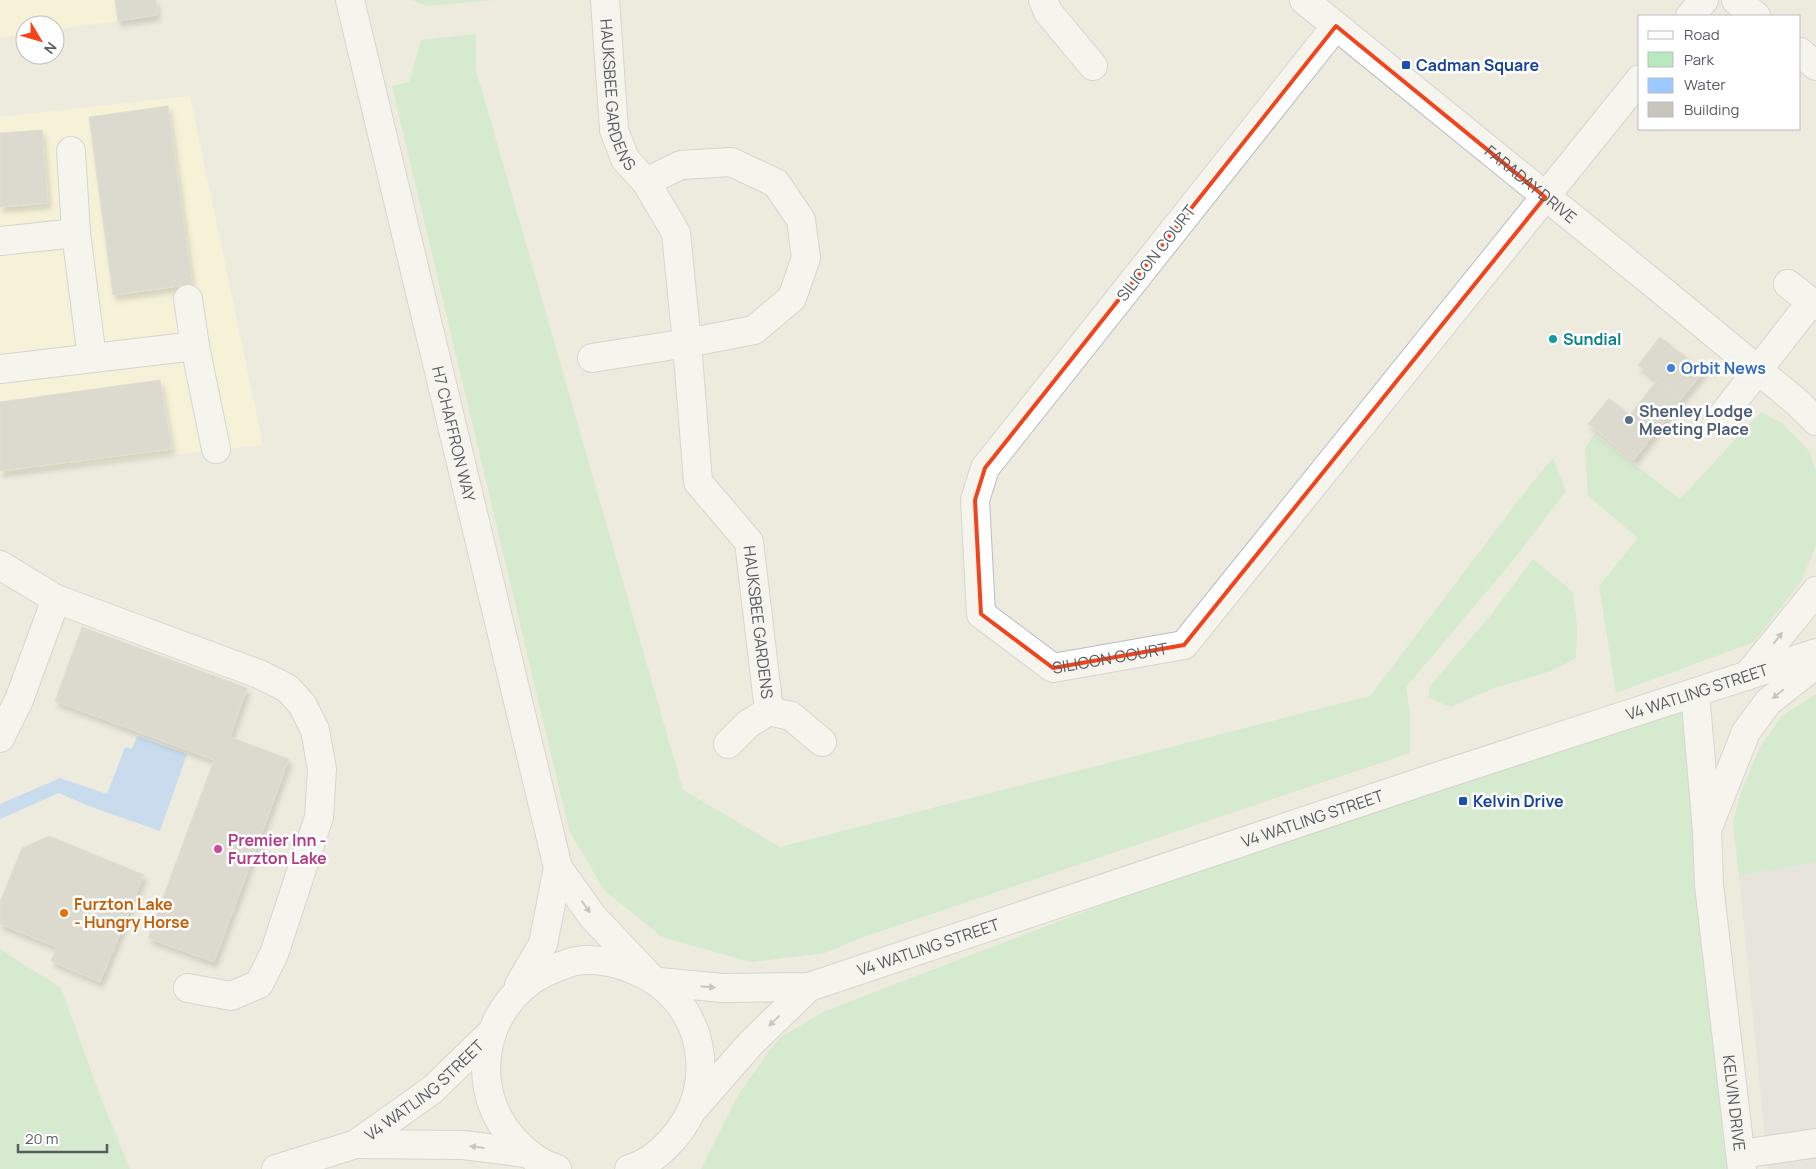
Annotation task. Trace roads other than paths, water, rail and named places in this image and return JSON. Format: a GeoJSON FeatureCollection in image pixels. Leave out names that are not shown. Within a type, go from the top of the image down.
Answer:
{"type":"FeatureCollection","features":[{"type":"Feature","properties":{"kind":"street","name":"H7 CHAFFRON WAY"},"geometry":{"type":"LineString","coordinates":[[350,0],[558,868],[593,917],[676,999],[689,1018],[698,1040],[701,1063],[700,1087],[687,1120]]}},
{"type":"Feature","properties":{"kind":"street","name":"HAUKSBEE GARDENS"},"geometry":{"type":"LineString","coordinates":[[605,0],[614,130],[625,159],[646,182],[676,233],[698,482],[749,542],[769,710]]}},
{"type":"Feature","properties":{"kind":"street"},"geometry":{"type":"LineString","coordinates":[[1043,0],[1048,12],[1094,66]]}},
{"type":"Feature","properties":{"kind":"street","name":"FARADAY DRIVE"},"geometry":{"type":"LineString","coordinates":[[1304,0],[1665,293],[1816,421]]}},
{"type":"Feature","properties":{"kind":"street"},"geometry":{"type":"LineString","coordinates":[[1691,15],[1704,0]]}},
{"type":"Feature","properties":{"kind":"street"},"geometry":{"type":"LineString","coordinates":[[1736,0],[1755,15]]}},
{"type":"Feature","properties":{"kind":"street","name":"SILICON COURT"},"geometry":{"type":"LineString","coordinates":[[1336,26],[985,468],[975,500],[981,614],[1054,668],[1184,645],[1545,197]]}},
{"type":"Feature","properties":{"kind":"street"},"geometry":{"type":"LineString","coordinates":[[1801,53],[1816,66]]}},
{"type":"Feature","properties":{"kind":"street"},"geometry":{"type":"LineString","coordinates":[[1545,197],[1638,81]]}},
{"type":"Feature","properties":{"kind":"street"},"geometry":{"type":"LineString","coordinates":[[71,151],[76,233],[92,358]]}},
{"type":"Feature","properties":{"kind":"street","name":"HAUKSBEE GARDENS"},"geometry":{"type":"LineString","coordinates":[[646,182],[681,165],[731,162],[776,183],[801,220],[806,258],[792,298],[754,330],[687,343]]}},
{"type":"Feature","properties":{"kind":"street"},"geometry":{"type":"LineString","coordinates":[[0,241],[76,233]]}},
{"type":"Feature","properties":{"kind":"street"},"geometry":{"type":"LineString","coordinates":[[1722,416],[1814,304],[1788,284]]}},
{"type":"Feature","properties":{"kind":"street"},"geometry":{"type":"LineString","coordinates":[[188,299],[195,346],[216,449]]}},
{"type":"Feature","properties":{"kind":"street"},"geometry":{"type":"LineString","coordinates":[[592,358],[687,343]]}},
{"type":"Feature","properties":{"kind":"street"},"geometry":{"type":"LineString","coordinates":[[0,369],[195,346]]}},
{"type":"Feature","properties":{"kind":"street"},"geometry":{"type":"LineString","coordinates":[[0,565],[56,599],[259,674],[287,688],[302,704],[315,730],[322,769],[320,817],[274,954],[259,984],[231,996],[188,988]]}},
{"type":"Feature","properties":{"kind":"street"},"geometry":{"type":"LineString","coordinates":[[1748,676],[1816,592]]}},
{"type":"Feature","properties":{"kind":"street"},"geometry":{"type":"LineString","coordinates":[[0,738],[19,700],[56,599]]}},
{"type":"Feature","properties":{"kind":"street","name":"V4 WATLING STREET"},"geometry":{"type":"LineString","coordinates":[[654,978],[723,988],[809,987],[1816,653]]}},
{"type":"Feature","properties":{"kind":"street","name":"KELVIN DRIVE"},"geometry":{"type":"LineString","coordinates":[[1706,830],[1746,732],[1768,702],[1816,664]]}},
{"type":"Feature","properties":{"kind":"street","name":"KELVIN DRIVE"},"geometry":{"type":"LineString","coordinates":[[1694,693],[1709,885],[1741,1162]]}},
{"type":"Feature","properties":{"kind":"street","name":"HAUKSBEE GARDENS"},"geometry":{"type":"LineString","coordinates":[[728,744],[748,724],[769,710],[791,716],[822,742]]}},
{"type":"Feature","properties":{"kind":"street","name":"H7 CHAFFRON WAY"},"geometry":{"type":"LineString","coordinates":[[513,996],[543,944],[558,868]]}},
{"type":"Feature","properties":{"kind":"street"},"geometry":{"type":"LineString","coordinates":[[552,1168],[526,1153],[504,1128],[490,1099],[485,1066],[491,1034],[500,1014],[513,996],[542,973],[577,961],[614,962],[654,978]]}},
{"type":"Feature","properties":{"kind":"street","name":"V4 WATLING STREET"},"geometry":{"type":"LineString","coordinates":[[687,1120],[751,1043],[809,987]]}},
{"type":"Feature","properties":{"kind":"street","name":"V4 WATLING STREET"},"geometry":{"type":"LineString","coordinates":[[356,1144],[432,1090],[491,1034]]}},
{"type":"Feature","properties":{"kind":"street"},"geometry":{"type":"LineString","coordinates":[[629,1169],[660,1152],[687,1120]]}},
{"type":"Feature","properties":{"kind":"street"},"geometry":{"type":"LineString","coordinates":[[659,1169],[687,1120]]}},
{"type":"Feature","properties":{"kind":"street"},"geometry":{"type":"LineString","coordinates":[[1741,1162],[1816,1143]]}},
{"type":"Feature","properties":{"kind":"street","name":"V4 WATLING STREET"},"geometry":{"type":"LineString","coordinates":[[276,1169],[356,1144],[463,1145],[526,1153]]}},
{"type":"Feature","properties":{"kind":"water"},"geometry":{"type":"Polygon","coordinates":[[[137,736],[187,754],[160,831],[86,805],[59,793],[0,819],[0,804],[60,778],[107,794],[125,747],[132,749],[137,736]]]}},
{"type":"Feature","properties":{"kind":"place","name":"Cadman Square"},"geometry":{"type":"Point","coordinates":[1406,65]}},
{"type":"Feature","properties":{"kind":"place","name":"Sundial"},"geometry":{"type":"Point","coordinates":[1553,339]}},
{"type":"Feature","properties":{"kind":"place","name":"Orbit News"},"geometry":{"type":"Point","coordinates":[1671,368]}},
{"type":"Feature","properties":{"kind":"place","name":"Shenley Lodge Meeting Place"},"geometry":{"type":"Point","coordinates":[1629,420]}},
{"type":"Feature","properties":{"kind":"place","name":"Kelvin Drive"},"geometry":{"type":"Point","coordinates":[1463,801]}},
{"type":"Feature","properties":{"kind":"place","name":"Premier Inn - Furzton Lake"},"geometry":{"type":"Point","coordinates":[218,849]}},
{"type":"Feature","properties":{"kind":"place","name":"Furzton Lake - Hungry Horse"},"geometry":{"type":"Point","coordinates":[64,913]}}]}
